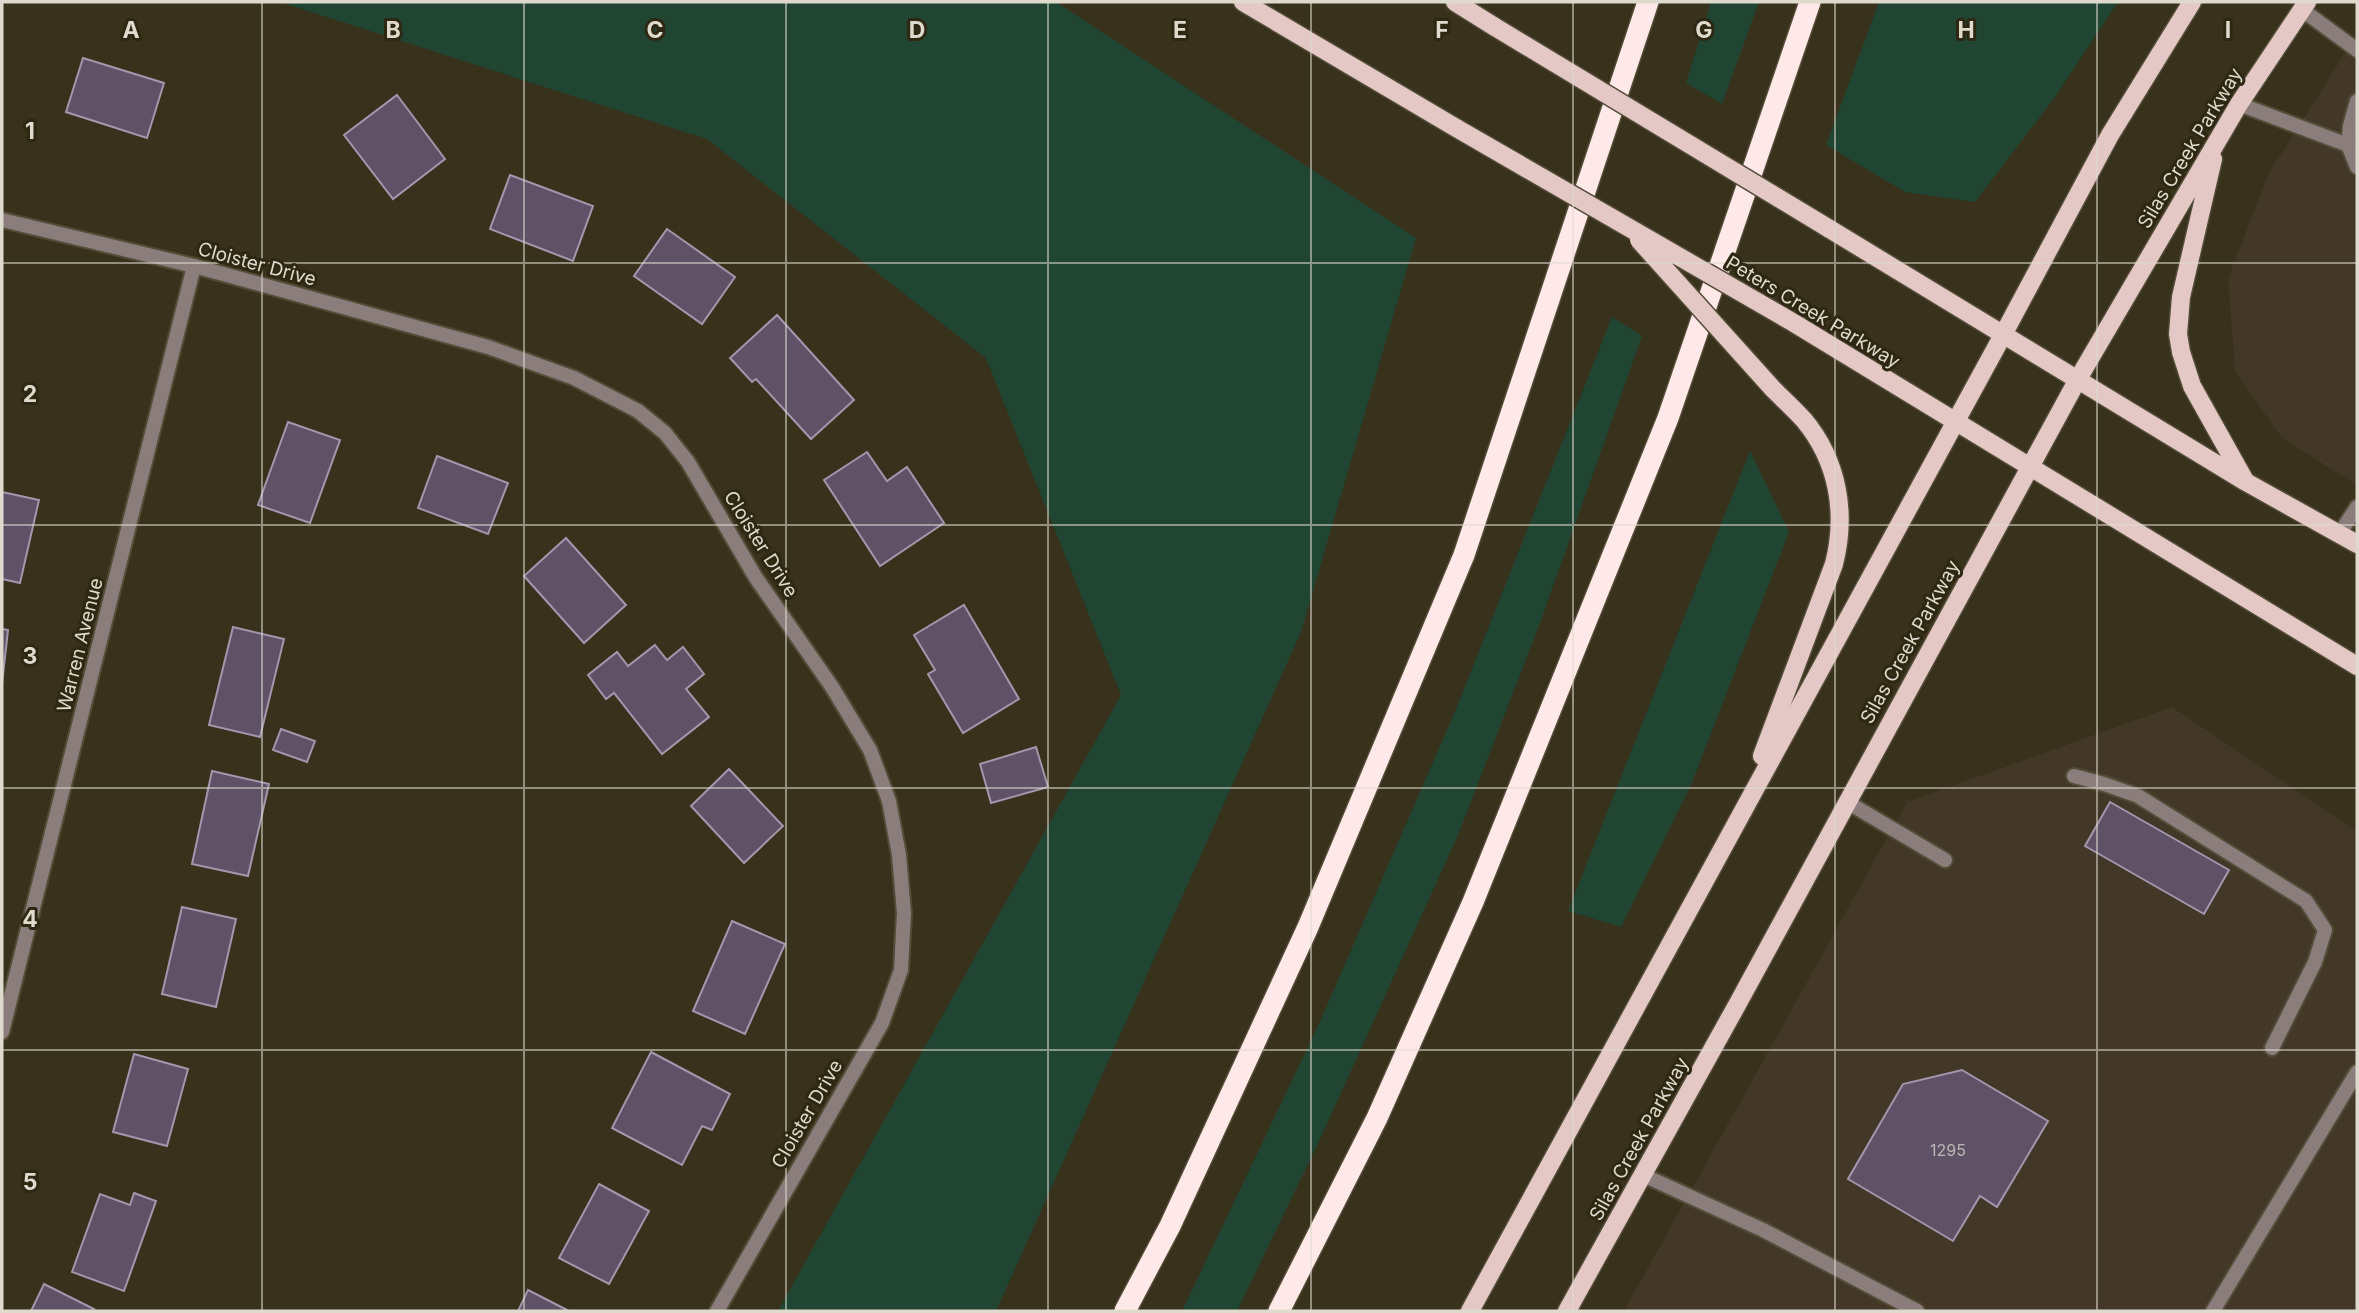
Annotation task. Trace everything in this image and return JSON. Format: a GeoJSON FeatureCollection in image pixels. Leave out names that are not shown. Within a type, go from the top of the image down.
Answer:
{"type":"FeatureCollection","features":[{"type":"Feature","properties":{"kind":"highway"},"geometry":{"type":"LineString","coordinates":[[1125,1311],[1170,1227],[1308,927],[1464,555],[1648,2]]}},
{"type":"Feature","properties":{"kind":"highway"},"geometry":{"type":"LineString","coordinates":[[1279,1311],[1377,1118],[1474,902],[1668,418],[1810,2]]}},
{"type":"Feature","properties":{"kind":"main road","name":"Peters Creek Parkway"},"geometry":{"type":"LineString","coordinates":[[1243,2],[1794,323],[2357,666]]}},
{"type":"Feature","properties":{"kind":"main road"},"geometry":{"type":"LineString","coordinates":[[1455,2],[2246,482],[2357,544]]}},
{"type":"Feature","properties":{"kind":"main road"},"geometry":{"type":"LineString","coordinates":[[1470,1311],[2110,135],[2192,2]]}},
{"type":"Feature","properties":{"kind":"main road","name":"Silas Creek Parkway"},"geometry":{"type":"LineString","coordinates":[[1567,1311],[2078,379],[2239,104],[2304,6]]}},
{"type":"Feature","properties":{"kind":"main road"},"geometry":{"type":"LineString","coordinates":[[2217,142],[2181,297],[2178,334],[2192,386],[2246,482]]}},
{"type":"Feature","properties":{"kind":"main road"},"geometry":{"type":"LineString","coordinates":[[1627,227],[1804,420],[1831,465],[1840,505],[1839,545],[1834,564],[1741,815]]}},
{"type":"Feature","properties":{"kind":"street"},"geometry":{"type":"LineString","coordinates":[[2304,6],[2357,50]]}},
{"type":"Feature","properties":{"kind":"street"},"geometry":{"type":"LineString","coordinates":[[2357,101],[2350,126],[2357,167]]}},
{"type":"Feature","properties":{"kind":"street"},"geometry":{"type":"LineString","coordinates":[[2239,104],[2352,145]]}},
{"type":"Feature","properties":{"kind":"street","name":"Cloister Drive"},"geometry":{"type":"LineString","coordinates":[[2,220],[194,266],[488,347],[574,378],[638,411],[665,433],[688,462],[756,578],[832,687],[870,750],[889,801],[899,855],[904,913],[901,970],[882,1023],[717,1311]]}},
{"type":"Feature","properties":{"kind":"street","name":"Warren Avenue"},"geometry":{"type":"LineString","coordinates":[[2,1032],[194,266]]}},
{"type":"Feature","properties":{"kind":"street"},"geometry":{"type":"LineString","coordinates":[[2340,533],[2357,507]]}},
{"type":"Feature","properties":{"kind":"street"},"geometry":{"type":"LineString","coordinates":[[2074,776],[2138,796],[2305,901],[2325,930],[2315,962],[2272,1048]]}},
{"type":"Feature","properties":{"kind":"street"},"geometry":{"type":"LineString","coordinates":[[1847,802],[1945,860]]}},
{"type":"Feature","properties":{"kind":"street"},"geometry":{"type":"LineString","coordinates":[[2213,1311],[2357,1072]]}},
{"type":"Feature","properties":{"kind":"street"},"geometry":{"type":"LineString","coordinates":[[1643,1175],[1763,1230],[1917,1311]]}},
{"type":"Feature","properties":{"kind":"shaded area"},"geometry":{"type":"Polygon","coordinates":[[[2357,34],[2357,485],[2282,438],[2235,372],[2228,278],[2269,173],[2357,34]]]}},
{"type":"Feature","properties":{"kind":"shaded area"},"geometry":{"type":"Polygon","coordinates":[[[2172,707],[2357,831],[2357,1311],[1624,1311],[1907,802],[2172,707]]]}},
{"type":"Feature","properties":{"kind":"green space"},"geometry":{"type":"Polygon","coordinates":[[[280,2],[1056,2],[1416,238],[1301,632],[996,1311],[778,1311],[1121,695],[986,358],[707,139],[280,2]]]}},
{"type":"Feature","properties":{"kind":"green space"},"geometry":{"type":"Polygon","coordinates":[[[1711,2],[1759,2],[1722,104],[1686,83],[1711,2]]]}},
{"type":"Feature","properties":{"kind":"green space"},"geometry":{"type":"Polygon","coordinates":[[[1879,2],[2118,2],[2055,97],[1975,202],[1905,192],[1826,145],[1879,2]]]}},
{"type":"Feature","properties":{"kind":"green space"},"geometry":{"type":"Polygon","coordinates":[[[1612,317],[1642,336],[1540,623],[1458,835],[1321,1137],[1237,1311],[1182,1311],[1318,1026],[1454,714],[1612,317]]]}},
{"type":"Feature","properties":{"kind":"green space"},"geometry":{"type":"Polygon","coordinates":[[[1750,451],[1789,532],[1691,785],[1621,927],[1568,911],[1750,451]]]}},
{"type":"Feature","properties":{"kind":"building"},"geometry":{"type":"Polygon","coordinates":[[[83,58],[164,83],[147,138],[66,112],[83,58]]]}},
{"type":"Feature","properties":{"kind":"building"},"geometry":{"type":"Polygon","coordinates":[[[397,95],[445,159],[393,199],[344,135],[397,95]]]}},
{"type":"Feature","properties":{"kind":"building"},"geometry":{"type":"Polygon","coordinates":[[[510,175],[593,206],[573,261],[490,229],[510,175]]]}},
{"type":"Feature","properties":{"kind":"building"},"geometry":{"type":"Polygon","coordinates":[[[667,229],[735,277],[702,324],[634,276],[667,229]]]}},
{"type":"Feature","properties":{"kind":"building"},"geometry":{"type":"Polygon","coordinates":[[[777,315],[854,400],[811,439],[756,379],[752,382],[730,358],[777,315]]]}},
{"type":"Feature","properties":{"kind":"building"},"geometry":{"type":"Polygon","coordinates":[[[288,422],[340,440],[310,523],[258,505],[288,422]]]}},
{"type":"Feature","properties":{"kind":"building"},"geometry":{"type":"Polygon","coordinates":[[[867,452],[887,481],[907,467],[944,523],[880,566],[824,480],[867,452]]]}},
{"type":"Feature","properties":{"kind":"building"},"geometry":{"type":"Polygon","coordinates":[[[437,456],[508,483],[488,534],[418,508],[437,456]]]}},
{"type":"Feature","properties":{"kind":"building"},"geometry":{"type":"Polygon","coordinates":[[[2,492],[39,500],[20,583],[2,579],[2,492]]]}},
{"type":"Feature","properties":{"kind":"building"},"geometry":{"type":"Polygon","coordinates":[[[566,538],[626,605],[584,643],[524,576],[566,538]]]}},
{"type":"Feature","properties":{"kind":"building"},"geometry":{"type":"Polygon","coordinates":[[[964,605],[1019,699],[963,733],[928,674],[935,670],[914,635],[964,605]]]}},
{"type":"Feature","properties":{"kind":"building"},"geometry":{"type":"Polygon","coordinates":[[[233,627],[284,639],[260,737],[209,725],[233,627]]]}},
{"type":"Feature","properties":{"kind":"building"},"geometry":{"type":"Polygon","coordinates":[[[2,629],[8,630],[2,684],[2,629]]]}},
{"type":"Feature","properties":{"kind":"building"},"geometry":{"type":"Polygon","coordinates":[[[655,645],[667,660],[683,647],[704,674],[686,689],[709,717],[662,754],[614,693],[606,699],[588,675],[617,652],[628,666],[655,645]]]}},
{"type":"Feature","properties":{"kind":"building"},"geometry":{"type":"Polygon","coordinates":[[[281,729],[315,741],[307,762],[273,750],[281,729]]]}},
{"type":"Feature","properties":{"kind":"building"},"geometry":{"type":"Polygon","coordinates":[[[1036,747],[1048,787],[991,803],[980,764],[1036,747]]]}},
{"type":"Feature","properties":{"kind":"building"},"geometry":{"type":"Polygon","coordinates":[[[729,769],[783,826],[744,863],[691,806],[729,769]]]}},
{"type":"Feature","properties":{"kind":"building"},"geometry":{"type":"Polygon","coordinates":[[[212,771],[269,784],[248,876],[192,864],[212,771]]]}},
{"type":"Feature","properties":{"kind":"building"},"geometry":{"type":"Polygon","coordinates":[[[2110,802],[2229,870],[2204,914],[2085,846],[2110,802]]]}},
{"type":"Feature","properties":{"kind":"building"},"geometry":{"type":"Polygon","coordinates":[[[182,907],[236,919],[216,1007],[162,994],[182,907]]]}},
{"type":"Feature","properties":{"kind":"building"},"geometry":{"type":"Polygon","coordinates":[[[732,921],[785,944],[745,1034],[693,1011],[732,921]]]}},
{"type":"Feature","properties":{"kind":"building"},"geometry":{"type":"Polygon","coordinates":[[[651,1052],[730,1094],[712,1130],[702,1126],[682,1165],[612,1128],[651,1052]]]}},
{"type":"Feature","properties":{"kind":"building"},"geometry":{"type":"Polygon","coordinates":[[[134,1054],[188,1069],[167,1146],[113,1132],[134,1054]]]}},
{"type":"Feature","properties":{"kind":"building"},"geometry":{"type":"Polygon","coordinates":[[[1962,1070],[2048,1121],[1997,1207],[1980,1196],[1953,1241],[1848,1179],[1903,1084],[1962,1070]]]}},
{"type":"Feature","properties":{"kind":"building"},"geometry":{"type":"Polygon","coordinates":[[[599,1184],[649,1211],[609,1284],[559,1258],[599,1184]]]}},
{"type":"Feature","properties":{"kind":"building"},"geometry":{"type":"Polygon","coordinates":[[[134,1193],[156,1201],[124,1291],[72,1272],[100,1194],[130,1205],[134,1193]]]}},
{"type":"Feature","properties":{"kind":"building"},"geometry":{"type":"Polygon","coordinates":[[[44,1284],[94,1309],[31,1311],[44,1284]]]}},
{"type":"Feature","properties":{"kind":"building"},"geometry":{"type":"Polygon","coordinates":[[[528,1290],[569,1311],[518,1311],[528,1290]]]}}]}
